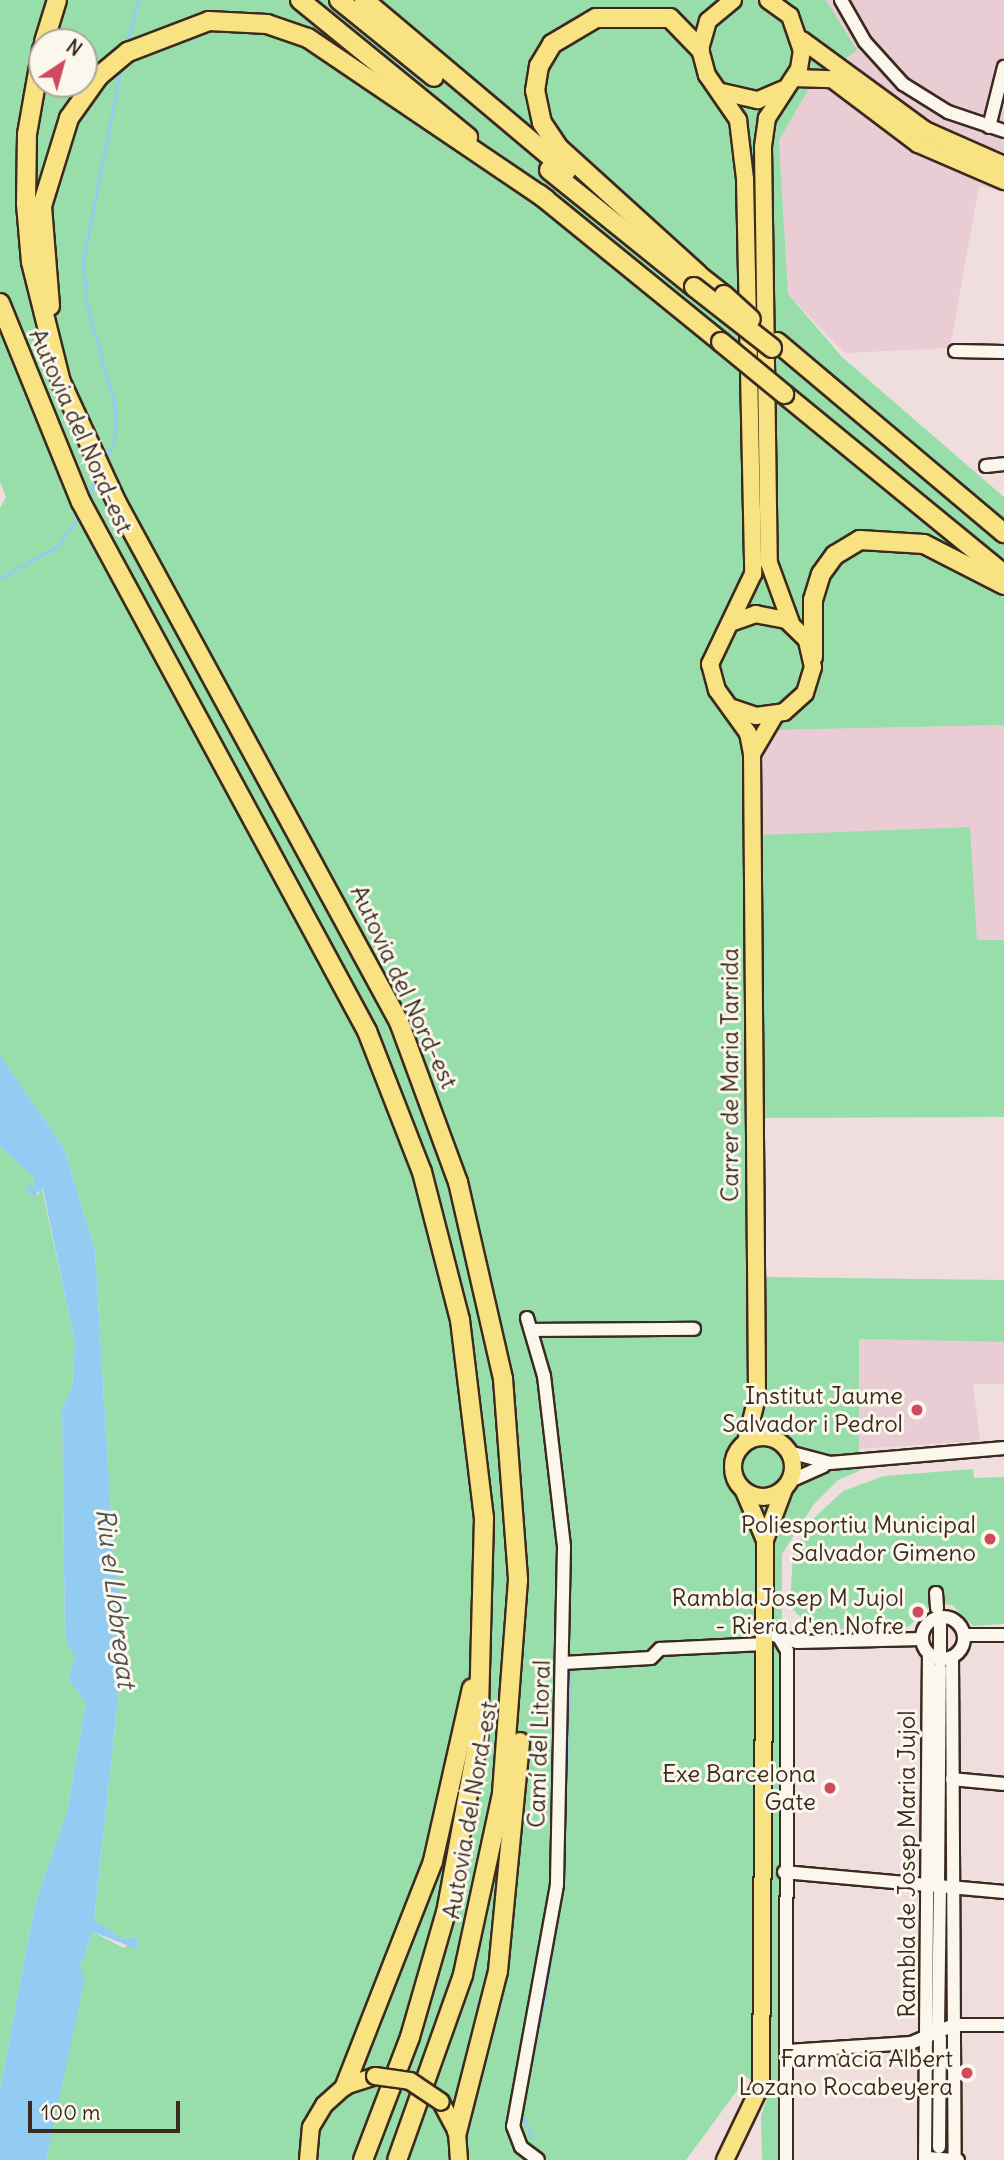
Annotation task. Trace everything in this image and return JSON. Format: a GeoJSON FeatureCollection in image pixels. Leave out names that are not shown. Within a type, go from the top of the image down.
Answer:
{"type":"FeatureCollection","features":[{"type":"Feature","properties":{"kind":"highway"},"geometry":{"type":"LineString","coordinates":[[48,28],[57,0]]}},
{"type":"Feature","properties":{"kind":"highway"},"geometry":{"type":"LineString","coordinates":[[300,0],[1004,574]]}},
{"type":"Feature","properties":{"kind":"highway"},"geometry":{"type":"LineString","coordinates":[[339,0],[696,281],[724,295],[774,345]]}},
{"type":"Feature","properties":{"kind":"highway"},"geometry":{"type":"LineString","coordinates":[[364,0],[696,281],[1004,533]]}},
{"type":"Feature","properties":{"kind":"highway"},"geometry":{"type":"LineString","coordinates":[[696,281],[559,148],[542,123],[535,92],[539,66],[552,44],[596,18],[670,18],[700,49]]}},
{"type":"Feature","properties":{"kind":"highway"},"geometry":{"type":"LineString","coordinates":[[59,376],[43,243],[45,187],[69,118],[99,76],[146,42],[223,19],[297,33],[546,200]]}},
{"type":"Feature","properties":{"kind":"highway","name":"Autovia del Nord-est"},"geometry":{"type":"LineString","coordinates":[[33,98],[27,134],[26,204],[31,262],[59,376],[86,443],[117,503],[366,954],[445,1142],[484,1277],[503,1380],[516,1509],[518,1619],[510,1737],[481,1905],[432,2073],[397,2160]]}},
{"type":"Feature","properties":{"kind":"highway","name":"Autovia del Nord-est"},"geometry":{"type":"LineString","coordinates":[[0,303],[51,445],[330,953],[405,1125],[449,1271],[471,1383],[486,1616],[476,1753],[446,1912],[410,2038],[363,2160]]}},
{"type":"Feature","properties":{"kind":"highway"},"geometry":{"type":"LineString","coordinates":[[0,338],[51,445]]}},
{"type":"Feature","properties":{"kind":"highway"},"geometry":{"type":"LineString","coordinates":[[813,657],[813,600],[821,574],[835,555],[860,540],[924,544],[1004,585]]}},
{"type":"Feature","properties":{"kind":"highway"},"geometry":{"type":"LineString","coordinates":[[345,2086],[442,1830],[486,1616]]}},
{"type":"Feature","properties":{"kind":"highway"},"geometry":{"type":"LineString","coordinates":[[457,2132],[503,1941],[520,1740],[518,1619]]}},
{"type":"Feature","properties":{"kind":"main road"},"geometry":{"type":"LineString","coordinates":[[768,0],[790,16],[802,40],[925,131],[1004,165]]}},
{"type":"Feature","properties":{"kind":"main road"},"geometry":{"type":"LineString","coordinates":[[730,1],[708,21],[700,49],[707,75],[722,92],[742,133],[748,278],[753,574],[731,623],[717,639],[710,664],[714,685],[748,733],[752,754]]}},
{"type":"Feature","properties":{"kind":"main road"},"geometry":{"type":"LineString","coordinates":[[752,754],[775,715],[805,693],[813,657],[791,623],[770,573],[763,295],[763,133],[789,83],[802,40]]}},
{"type":"Feature","properties":{"kind":"main road"},"geometry":{"type":"LineString","coordinates":[[722,92],[758,100],[789,83],[817,74],[839,83],[918,144],[1004,180]]}},
{"type":"Feature","properties":{"kind":"main road"},"geometry":{"type":"LineString","coordinates":[[731,623],[761,614],[791,623]]}},
{"type":"Feature","properties":{"kind":"main road"},"geometry":{"type":"LineString","coordinates":[[731,706],[752,716],[775,715]]}},
{"type":"Feature","properties":{"kind":"main road","name":"Carrer de Maria Tarrida"},"geometry":{"type":"LineString","coordinates":[[746,1442],[757,1397],[752,754]]}},
{"type":"Feature","properties":{"kind":"main road","name":"Carrer de Maria Tarrida"},"geometry":{"type":"LineString","coordinates":[[757,1397],[784,1447]]}},
{"type":"Feature","properties":{"kind":"main road"},"geometry":{"type":"LineString","coordinates":[[724,2160],[735,2143],[762,2073],[769,1638],[765,1540],[733,1465],[746,1442],[763,1437],[784,1447],[787,1485],[765,1540]]}},
{"type":"Feature","properties":{"kind":"main road"},"geometry":{"type":"LineString","coordinates":[[743,1489],[764,1497],[787,1485]]}},
{"type":"Feature","properties":{"kind":"main road"},"geometry":{"type":"LineString","coordinates":[[308,2160],[315,2118],[345,2086],[374,2076],[410,2081],[441,2102],[457,2132],[462,2157]]}},
{"type":"Feature","properties":{"kind":"main road"},"geometry":{"type":"LineString","coordinates":[[735,2143],[738,2160]]}},
{"type":"Feature","properties":{"kind":"street"},"geometry":{"type":"LineString","coordinates":[[841,0],[865,43],[903,84],[989,127],[1004,131]]}},
{"type":"Feature","properties":{"kind":"street"},"geometry":{"type":"LineString","coordinates":[[989,127],[1004,67]]}},
{"type":"Feature","properties":{"kind":"street"},"geometry":{"type":"LineString","coordinates":[[956,351],[1004,352]]}},
{"type":"Feature","properties":{"kind":"street"},"geometry":{"type":"LineString","coordinates":[[986,466],[1004,464]]}},
{"type":"Feature","properties":{"kind":"street","name":"Camí del Litoral"},"geometry":{"type":"LineString","coordinates":[[538,2160],[521,2147],[513,2126],[556,1885],[563,1663],[559,1484],[529,1324],[694,1329]]}},
{"type":"Feature","properties":{"kind":"street"},"geometry":{"type":"LineString","coordinates":[[784,1447],[830,1462],[1004,1448]]}},
{"type":"Feature","properties":{"kind":"street"},"geometry":{"type":"LineString","coordinates":[[787,1485],[830,1462]]}},
{"type":"Feature","properties":{"kind":"street"},"geometry":{"type":"LineString","coordinates":[[936,1593],[937,1608]]}},
{"type":"Feature","properties":{"kind":"street"},"geometry":{"type":"LineString","coordinates":[[922,1639],[927,1623],[940,1616],[953,1619],[964,1635]]}},
{"type":"Feature","properties":{"kind":"street","name":"Rambla de Josep Maria Jujol"},"geometry":{"type":"LineString","coordinates":[[939,2147],[935,2034],[935,1887],[940,1622]]}},
{"type":"Feature","properties":{"kind":"street"},"geometry":{"type":"LineString","coordinates":[[563,1663],[651,1658],[660,1649],[769,1638],[797,1642],[922,1639],[940,1655],[964,1635],[1004,1635]]}},
{"type":"Feature","properties":{"kind":"street"},"geometry":{"type":"LineString","coordinates":[[769,1638],[787,1651]]}},
{"type":"Feature","properties":{"kind":"street"},"geometry":{"type":"LineString","coordinates":[[786,2160],[784,1872],[787,1651],[797,1642]]}},
{"type":"Feature","properties":{"kind":"street","name":"Rambla de Josep Maria Jujol"},"geometry":{"type":"LineString","coordinates":[[935,2034],[926,2159],[957,2158],[952,1779],[940,1655]]}},
{"type":"Feature","properties":{"kind":"street","name":"Rambla de Josep Maria Jujol"},"geometry":{"type":"LineString","coordinates":[[935,1887],[940,1668]]}},
{"type":"Feature","properties":{"kind":"street"},"geometry":{"type":"LineString","coordinates":[[952,1779],[1004,1784]]}},
{"type":"Feature","properties":{"kind":"street"},"geometry":{"type":"LineString","coordinates":[[784,1872],[1004,1892]]}},
{"type":"Feature","properties":{"kind":"street"},"geometry":{"type":"LineString","coordinates":[[787,2051],[911,2043],[954,2025],[1004,2025]]}},
{"type":"Feature","properties":{"kind":"shaded area"},"geometry":{"type":"Polygon","coordinates":[[[826,0],[1004,0],[1004,192],[979,186],[950,348],[844,353],[788,294],[779,140],[811,85],[826,0]]]}},
{"type":"Feature","properties":{"kind":"shaded area"},"geometry":{"type":"Polygon","coordinates":[[[1004,725],[1004,940],[977,940],[969,827],[760,836],[763,745],[773,730],[1004,725]]]}},
{"type":"Feature","properties":{"kind":"shaded area","name":"Institut Jaume Salvador i Pedrol"},"geometry":{"type":"Polygon","coordinates":[[[859,1339],[1004,1342],[1004,1384],[973,1384],[980,1441],[858,1449],[859,1339]]]}},
{"type":"Feature","properties":{"kind":"green space"},"geometry":{"type":"Polygon","coordinates":[[[0,0],[826,0],[857,50],[811,85],[779,140],[788,294],[842,357],[1004,497],[1004,725],[773,730],[763,745],[760,835],[970,827],[977,940],[1004,940],[1004,1117],[762,1118],[763,1277],[1004,1280],[1004,1342],[859,1339],[859,1471],[838,1480],[814,1504],[782,1554],[780,2160],[762,2160],[761,2117],[768,2095],[747,2077],[686,2160],[46,2160],[80,1967],[93,1932],[124,1948],[136,1937],[123,1939],[94,1921],[127,1617],[114,1566],[95,1250],[64,1148],[0,1055],[0,508],[6,497],[0,482],[0,0]]]}},
{"type":"Feature","properties":{"kind":"green space"},"geometry":{"type":"Polygon","coordinates":[[[0,1146],[35,1179],[37,1196],[42,1188],[75,1344],[72,1388],[62,1409],[65,1638],[75,1658],[68,1680],[86,1702],[67,1812],[35,1904],[0,2090],[0,1146]]]}},
{"type":"Feature","properties":{"kind":"green space"},"geometry":{"type":"Polygon","coordinates":[[[973,1469],[974,1478],[1004,1477],[1004,1624],[973,1626],[952,1605],[934,1603],[908,1627],[814,1630],[790,1607],[793,1553],[812,1520],[843,1491],[884,1476],[973,1469]]]}},
{"type":"Feature","properties":{"kind":"water","name":"Riu el Llobregat"},"geometry":{"type":"Polygon","coordinates":[[[0,1055],[64,1148],[95,1250],[114,1566],[127,1617],[94,1920],[123,1939],[137,1937],[137,1949],[93,1932],[80,1967],[85,1978],[46,2160],[0,2160],[0,2090],[35,1904],[67,1812],[86,1702],[68,1680],[75,1658],[65,1638],[62,1409],[72,1388],[75,1344],[43,1189],[31,1197],[25,1186],[34,1187],[35,1179],[0,1146],[0,1055]]]}},
{"type":"Feature","properties":{"kind":"waterway"},"geometry":{"type":"LineString","coordinates":[[127,44],[138,0]]}},
{"type":"Feature","properties":{"kind":"waterway"},"geometry":{"type":"LineString","coordinates":[[105,461],[114,441],[115,407],[87,306],[83,261],[121,68]]}},
{"type":"Feature","properties":{"kind":"waterway"},"geometry":{"type":"LineString","coordinates":[[87,499],[98,476]]}},
{"type":"Feature","properties":{"kind":"waterway"},"geometry":{"type":"LineString","coordinates":[[0,578],[58,546],[80,514]]}},
{"type":"Feature","properties":{"kind":"waterway"},"geometry":{"type":"LineString","coordinates":[[564,1844],[570,1668]]}},
{"type":"Feature","properties":{"kind":"waterway"},"geometry":{"type":"LineString","coordinates":[[543,2006],[558,1913]]}},
{"type":"Feature","properties":{"kind":"waterway"},"geometry":{"type":"LineString","coordinates":[[533,2048],[542,2013]]}},
{"type":"Feature","properties":{"kind":"waterway"},"geometry":{"type":"LineString","coordinates":[[521,2112],[533,2138]]}},
{"type":"Feature","properties":{"kind":"place","name":"Institut Jaume Salvador i Pedrol"},"geometry":{"type":"Point","coordinates":[917,1410]}},
{"type":"Feature","properties":{"kind":"place","name":"Poliesportiu Municipal Salvador Gimeno"},"geometry":{"type":"Point","coordinates":[990,1539]}},
{"type":"Feature","properties":{"kind":"place","name":"Rambla Josep M Jujol - Riera d'en Nofre"},"geometry":{"type":"Point","coordinates":[918,1612]}},
{"type":"Feature","properties":{"kind":"place","name":"Exe Barcelona Gate"},"geometry":{"type":"Point","coordinates":[830,1788]}},
{"type":"Feature","properties":{"kind":"place","name":"Farmàcia Albert Lozano Rocabeyera"},"geometry":{"type":"Point","coordinates":[967,2073]}}]}
